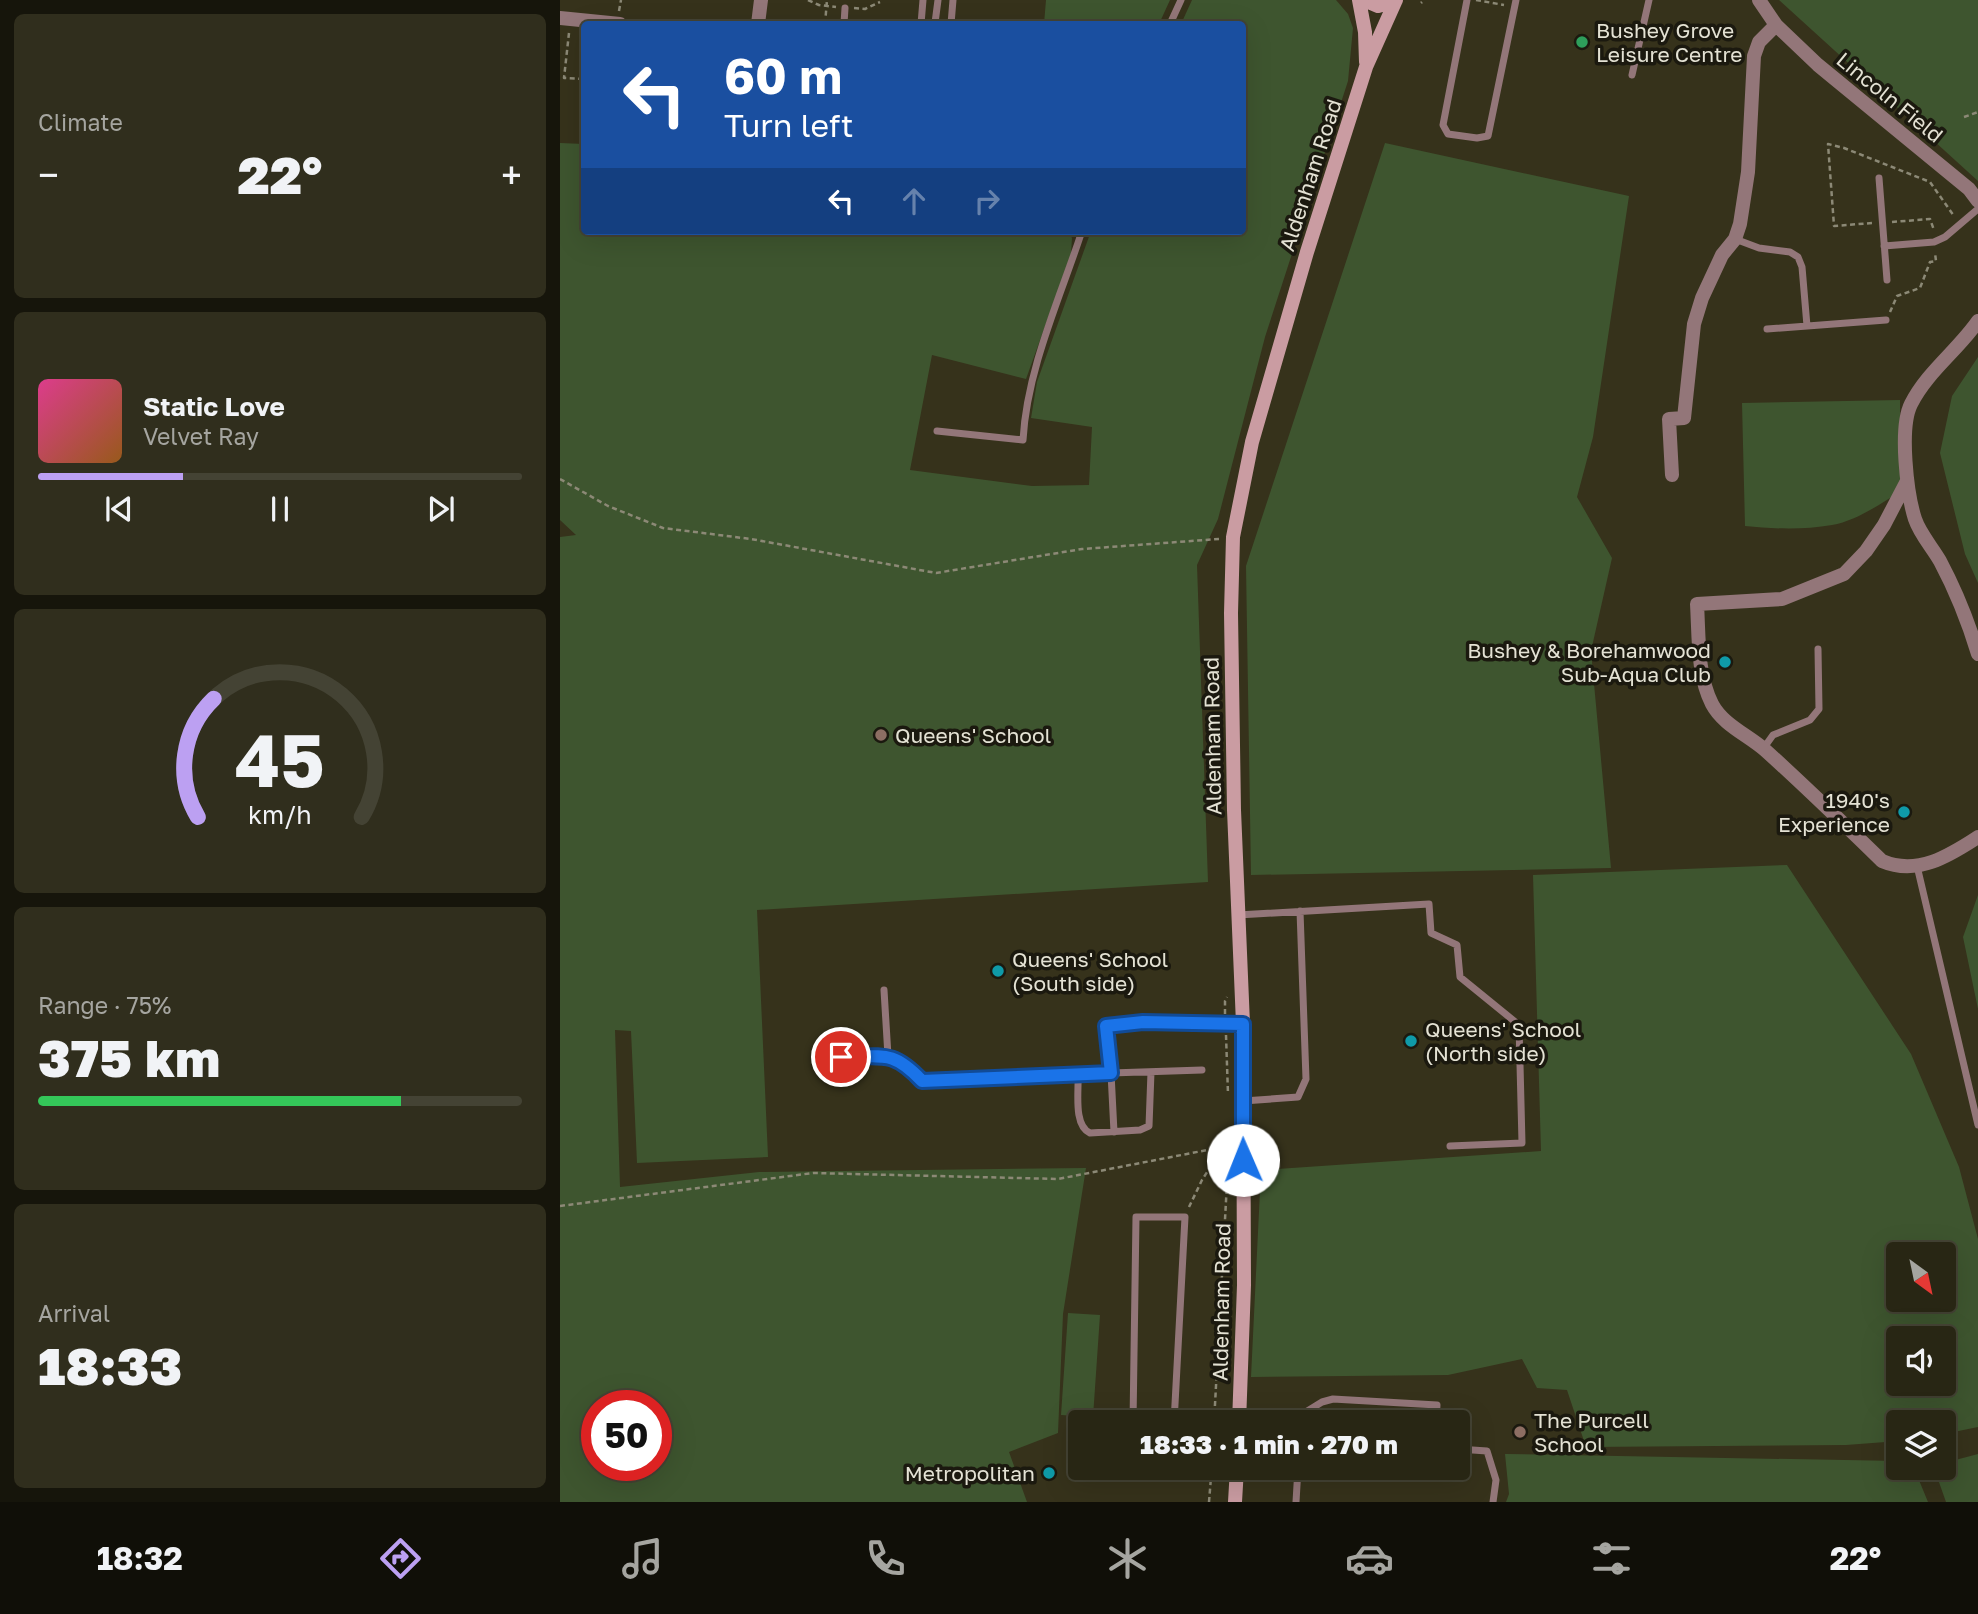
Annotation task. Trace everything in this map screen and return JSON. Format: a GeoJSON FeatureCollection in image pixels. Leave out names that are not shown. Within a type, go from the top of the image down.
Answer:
{"type":"FeatureCollection","features":[{"type":"Feature","properties":{"kind":"main road"},"geometry":{"type":"LineString","coordinates":[[1362,0],[1378,6],[1396,0]]}},
{"type":"Feature","properties":{"kind":"main road","name":"Aldenham Road"},"geometry":{"type":"LineString","coordinates":[[1362,0],[1367,67]]}},
{"type":"Feature","properties":{"kind":"main road","name":"Aldenham Road"},"geometry":{"type":"LineString","coordinates":[[1239,1410],[1244,1285],[1243,1024],[1232,652],[1233,537],[1252,442],[1307,252],[1367,67],[1396,0]]}},
{"type":"Feature","properties":{"kind":"main road"},"geometry":{"type":"LineString","coordinates":[[1236,1502],[1237,1480]]}},
{"type":"Feature","properties":{"kind":"street"},"geometry":{"type":"LineString","coordinates":[[758,21],[761,0]]}},
{"type":"Feature","properties":{"kind":"street","name":"Lincoln Field"},"geometry":{"type":"LineString","coordinates":[[1759,0],[1776,25],[1818,65],[1969,188],[1978,201]]}},
{"type":"Feature","properties":{"kind":"street"},"geometry":{"type":"LineString","coordinates":[[565,19],[587,21]]}},
{"type":"Feature","properties":{"kind":"street"},"geometry":{"type":"LineString","coordinates":[[1672,475],[1669,419],[1684,418],[1693,324],[1702,298],[1723,255],[1735,239],[1740,224],[1748,172],[1754,56],[1759,42],[1776,25]]}},
{"type":"Feature","properties":{"kind":"street"},"geometry":{"type":"LineString","coordinates":[[1978,321],[1925,383],[1910,406],[1905,433],[1907,481],[1915,519],[1966,612],[1978,654]]}},
{"type":"Feature","properties":{"kind":"street"},"geometry":{"type":"LineString","coordinates":[[1907,481],[1884,526],[1866,551],[1844,574],[1782,599],[1697,604],[1702,668],[1707,692],[1725,721],[1763,748],[1882,861],[1903,868],[1917,866],[1937,860],[1978,837]]}},
{"type":"Feature","properties":{"kind":"lane"},"geometry":{"type":"LineString","coordinates":[[921,21],[923,0]]}},
{"type":"Feature","properties":{"kind":"lane"},"geometry":{"type":"LineString","coordinates":[[936,21],[938,0]]}},
{"type":"Feature","properties":{"kind":"lane"},"geometry":{"type":"LineString","coordinates":[[951,21],[953,0]]}},
{"type":"Feature","properties":{"kind":"lane"},"geometry":{"type":"LineString","coordinates":[[1171,21],[1181,0]]}},
{"type":"Feature","properties":{"kind":"lane"},"geometry":{"type":"LineString","coordinates":[[1467,0],[1443,125],[1448,134],[1477,138],[1488,136],[1516,0]]}},
{"type":"Feature","properties":{"kind":"lane"},"geometry":{"type":"LineString","coordinates":[[1632,75],[1649,0]]}},
{"type":"Feature","properties":{"kind":"lane"},"geometry":{"type":"LineString","coordinates":[[844,21],[845,8]]}},
{"type":"Feature","properties":{"kind":"lane"},"geometry":{"type":"LineString","coordinates":[[1879,178],[1887,280]]}},
{"type":"Feature","properties":{"kind":"lane"},"geometry":{"type":"LineString","coordinates":[[1884,246],[1934,242],[1945,237],[1978,209]]}},
{"type":"Feature","properties":{"kind":"lane"},"geometry":{"type":"LineString","coordinates":[[937,431],[1023,440],[1025,412],[1032,379],[1081,235]]}},
{"type":"Feature","properties":{"kind":"lane"},"geometry":{"type":"LineString","coordinates":[[1735,239],[1759,248],[1790,252],[1798,257],[1802,267],[1808,326]]}},
{"type":"Feature","properties":{"kind":"lane"},"geometry":{"type":"LineString","coordinates":[[1767,329],[1886,320]]}},
{"type":"Feature","properties":{"kind":"lane"},"geometry":{"type":"LineString","coordinates":[[1763,748],[1773,735],[1810,720],[1819,709],[1818,649]]}},
{"type":"Feature","properties":{"kind":"lane"},"geometry":{"type":"LineString","coordinates":[[1917,866],[1978,1125]]}},
{"type":"Feature","properties":{"kind":"lane"},"geometry":{"type":"LineString","coordinates":[[1238,915],[1429,904],[1431,933],[1457,945],[1460,977],[1519,1025],[1522,1143],[1450,1146]]}},
{"type":"Feature","properties":{"kind":"lane"},"geometry":{"type":"LineString","coordinates":[[1242,1101],[1298,1097],[1306,1079],[1300,911]]}},
{"type":"Feature","properties":{"kind":"lane"},"geometry":{"type":"LineString","coordinates":[[884,990],[888,1056]]}},
{"type":"Feature","properties":{"kind":"lane"},"geometry":{"type":"LineString","coordinates":[[1114,1132],[1106,1026],[1143,1022],[1243,1024]]}},
{"type":"Feature","properties":{"kind":"lane"},"geometry":{"type":"LineString","coordinates":[[818,1057],[888,1056],[899,1060],[922,1081],[1202,1070]]}},
{"type":"Feature","properties":{"kind":"lane"},"geometry":{"type":"LineString","coordinates":[[1078,1075],[1080,1123],[1090,1133],[1140,1130],[1149,1126],[1151,1072]]}},
{"type":"Feature","properties":{"kind":"lane"},"geometry":{"type":"LineString","coordinates":[[1133,1410],[1136,1217],[1185,1217],[1175,1410]]}},
{"type":"Feature","properties":{"kind":"lane"},"geometry":{"type":"LineString","coordinates":[[1309,1410],[1333,1399],[1437,1405],[1437,1410]]}},
{"type":"Feature","properties":{"kind":"lane"},"geometry":{"type":"LineString","coordinates":[[1470,1450],[1488,1451],[1496,1480],[1493,1502]]}},
{"type":"Feature","properties":{"kind":"lane"},"geometry":{"type":"LineString","coordinates":[[1296,1502],[1297,1480]]}},
{"type":"Feature","properties":{"kind":"path"},"geometry":{"type":"LineString","coordinates":[[825,21],[827,0]]}},
{"type":"Feature","properties":{"kind":"path"},"geometry":{"type":"LineString","coordinates":[[1474,0],[1507,5]]}},
{"type":"Feature","properties":{"kind":"path"},"geometry":{"type":"LineString","coordinates":[[565,19],[562,78],[581,79]]}},
{"type":"Feature","properties":{"kind":"path"},"geometry":{"type":"LineString","coordinates":[[1964,117],[1978,112]]}},
{"type":"Feature","properties":{"kind":"path"},"geometry":{"type":"LineString","coordinates":[[1886,320],[1897,296],[1920,288],[1930,262],[1936,261],[1934,242]]}},
{"type":"Feature","properties":{"kind":"path"},"geometry":{"type":"LineString","coordinates":[[560,479],[608,506],[663,528],[751,539],[936,573],[1082,549],[1233,537]]}},
{"type":"Feature","properties":{"kind":"path"},"geometry":{"type":"LineString","coordinates":[[1226,1039],[1228,1094]]}},
{"type":"Feature","properties":{"kind":"path"},"geometry":{"type":"LineString","coordinates":[[1226,1146],[1228,1153]]}},
{"type":"Feature","properties":{"kind":"path"},"geometry":{"type":"LineString","coordinates":[[560,1206],[813,1173],[1058,1179],[1226,1146]]}},
{"type":"Feature","properties":{"kind":"path"},"geometry":{"type":"LineString","coordinates":[[1185,1217],[1202,1180],[1226,1146]]}},
{"type":"Feature","properties":{"kind":"path","name":"Aldenham Road"},"geometry":{"type":"LineString","coordinates":[[1215,1410],[1228,1160]]}},
{"type":"Feature","properties":{"kind":"path"},"geometry":{"type":"LineString","coordinates":[[1209,1502],[1211,1480]]}},
{"type":"Feature","properties":{"kind":"green space"},"geometry":{"type":"Polygon","coordinates":[[[1046,0],[1170,0],[1160,21],[1044,21],[1046,0]]]}},
{"type":"Feature","properties":{"kind":"green space"},"geometry":{"type":"Polygon","coordinates":[[[1192,0],[1336,0],[1348,14],[1353,28],[1348,81],[1265,337],[1218,519],[1197,565],[1208,882],[757,910],[768,1157],[637,1163],[631,1031],[615,1030],[620,1187],[759,1172],[1086,1168],[1063,1314],[1058,1433],[1009,1452],[1027,1502],[560,1502],[560,537],[576,535],[560,520],[560,143],[581,144],[581,235],[1070,235],[1071,254],[1026,379],[932,355],[910,470],[1032,486],[1089,485],[1092,427],[1031,418],[1037,382],[1090,235],[1246,235],[1246,21],[1182,21],[1192,0]]]}},
{"type":"Feature","properties":{"kind":"green space"},"geometry":{"type":"Polygon","coordinates":[[[1779,0],[1978,0],[1978,181],[1779,0]]]}},
{"type":"Feature","properties":{"kind":"green space"},"geometry":{"type":"Polygon","coordinates":[[[1385,143],[1629,196],[1593,437],[1577,497],[1612,558],[1591,651],[1611,868],[1251,875],[1246,566],[1385,143]]]}},
{"type":"Feature","properties":{"kind":"green space"},"geometry":{"type":"Polygon","coordinates":[[[1978,357],[1978,583],[1965,554],[1940,453],[1952,396],[1978,357]]]}},
{"type":"Feature","properties":{"kind":"green space"},"geometry":{"type":"Polygon","coordinates":[[[1900,400],[1900,492],[1859,516],[1832,525],[1811,528],[1745,526],[1742,403],[1900,400]]]}},
{"type":"Feature","properties":{"kind":"green space"},"geometry":{"type":"Polygon","coordinates":[[[1787,865],[1911,1054],[1959,1167],[1978,1239],[1978,1427],[1956,1432],[1956,1410],[1886,1410],[1886,1442],[1846,1445],[1586,1447],[1567,1390],[1537,1388],[1522,1359],[1448,1375],[1251,1377],[1261,1170],[1541,1151],[1533,875],[1787,865]]]}},
{"type":"Feature","properties":{"kind":"green space"},"geometry":{"type":"Polygon","coordinates":[[[1978,895],[1978,1009],[1963,937],[1978,895]]]}},
{"type":"Feature","properties":{"kind":"green space"},"geometry":{"type":"Polygon","coordinates":[[[1068,1313],[1100,1315],[1093,1410],[1068,1410],[1068,1415],[1061,1415],[1068,1313]]]}},
{"type":"Feature","properties":{"kind":"green space"},"geometry":{"type":"Polygon","coordinates":[[[1505,1454],[1886,1461],[1886,1480],[1919,1480],[1928,1502],[1506,1502],[1509,1494],[1505,1454]]]}},
{"type":"Feature","properties":{"kind":"green space"},"geometry":{"type":"Polygon","coordinates":[[[1978,1454],[1978,1502],[1946,1502],[1938,1480],[1956,1480],[1956,1460],[1978,1454]]]}},
{"type":"Feature","properties":{"kind":"place","name":"Bushey Grove Leisure Centre"},"geometry":{"type":"Point","coordinates":[1582,42]}},
{"type":"Feature","properties":{"kind":"place","name":"Bushey & Borehamwood Sub-Aqua Club"},"geometry":{"type":"Point","coordinates":[1725,662]}},
{"type":"Feature","properties":{"kind":"place","name":"Queens' School"},"geometry":{"type":"Point","coordinates":[881,735]}},
{"type":"Feature","properties":{"kind":"place","name":"1940's Experience"},"geometry":{"type":"Point","coordinates":[1904,812]}},
{"type":"Feature","properties":{"kind":"place","name":"Queens' School (South side)"},"geometry":{"type":"Point","coordinates":[998,971]}},
{"type":"Feature","properties":{"kind":"place","name":"Queens' School (North side)"},"geometry":{"type":"Point","coordinates":[1411,1041]}},
{"type":"Feature","properties":{"kind":"place","name":"The Purcell School"},"geometry":{"type":"Point","coordinates":[1520,1432]}},
{"type":"Feature","properties":{"kind":"place","name":"Metropolitan"},"geometry":{"type":"Point","coordinates":[1049,1473]}},
{"type":"Feature","properties":{"kind":"route"},"geometry":{"type":"LineString","coordinates":[[841,1057],[888,1056],[899,1060],[922,1081],[1111,1073],[1106,1026],[1143,1022],[1243,1024],[1243,1160]]}}]}
